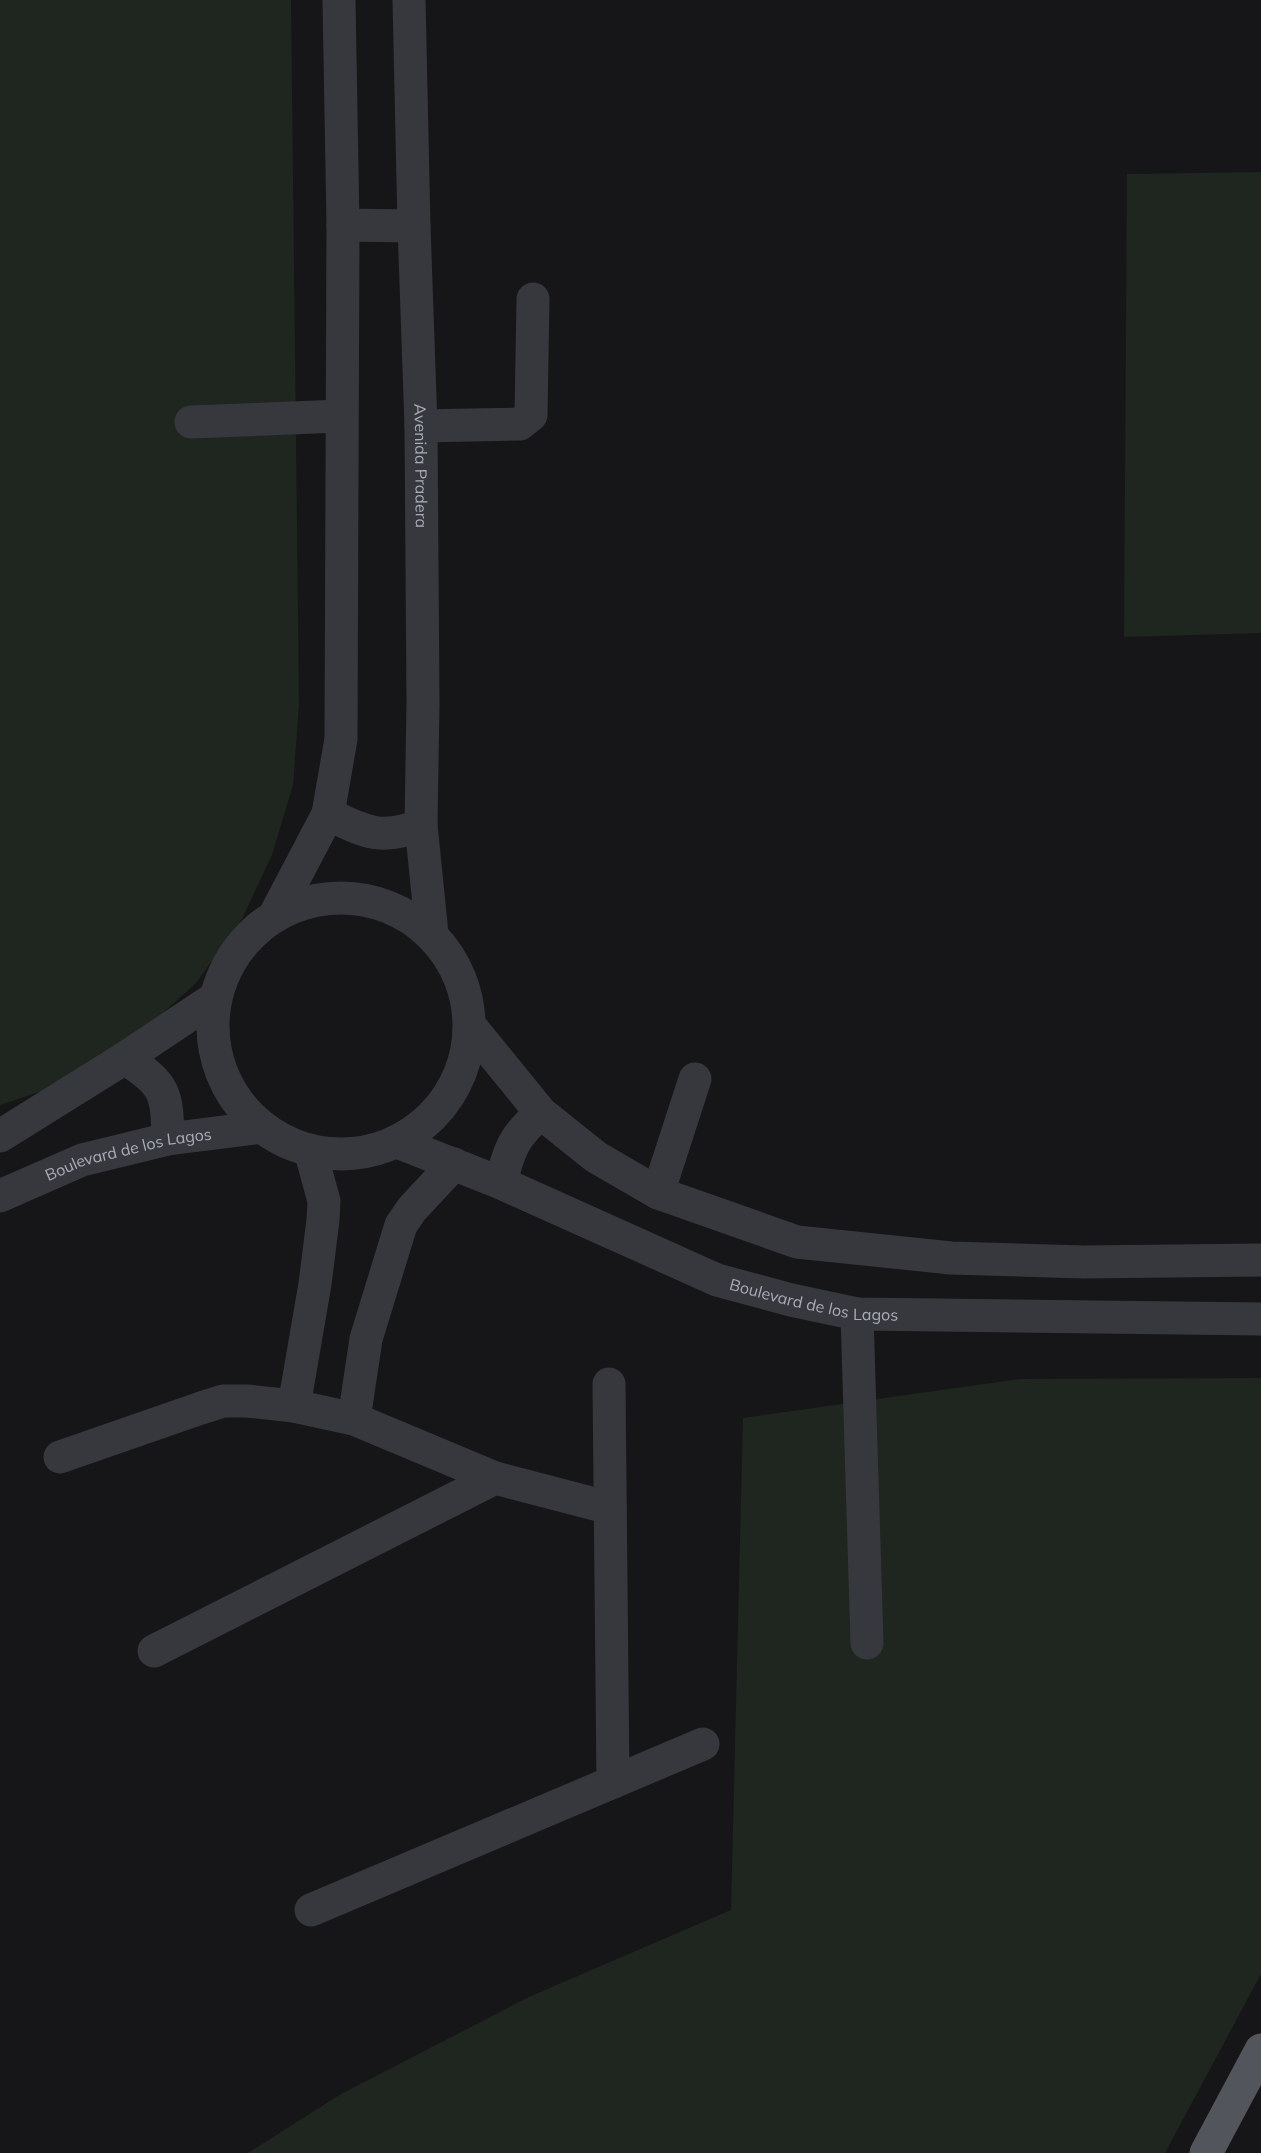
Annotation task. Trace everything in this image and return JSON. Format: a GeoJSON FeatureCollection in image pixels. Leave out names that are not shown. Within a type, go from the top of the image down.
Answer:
{"type":"FeatureCollection","features":[{"type":"Feature","properties":{"kind":"main road"},"geometry":{"type":"LineString","coordinates":[[1206,2153],[1261,2050]]}},
{"type":"Feature","properties":{"kind":"street"},"geometry":{"type":"LineString","coordinates":[[276,913],[328,814],[341,739],[343,225],[339,0]]}},
{"type":"Feature","properties":{"kind":"street","name":"Avenida Pradera"},"geometry":{"type":"LineString","coordinates":[[409,0],[421,426],[423,692],[421,825],[432,934]]}},
{"type":"Feature","properties":{"kind":"street"},"geometry":{"type":"LineString","coordinates":[[343,225],[414,226]]}},
{"type":"Feature","properties":{"kind":"street"},"geometry":{"type":"LineString","coordinates":[[421,426],[520,424],[531,415],[533,299]]}},
{"type":"Feature","properties":{"kind":"street"},"geometry":{"type":"LineString","coordinates":[[191,422],[341,416]]}},
{"type":"Feature","properties":{"kind":"street"},"geometry":{"type":"LineString","coordinates":[[328,814],[361,830],[385,835],[421,825]]}},
{"type":"Feature","properties":{"kind":"street"},"geometry":{"type":"LineString","coordinates":[[357,897],[398,910],[432,934],[461,976],[471,1027],[466,1062],[451,1095],[427,1123],[397,1142],[363,1153],[327,1154],[293,1145],[262,1127],[237,1101],[220,1069],[212,1033],[215,998],[228,964],[248,935],[276,913],[316,898],[357,897]]}},
{"type":"Feature","properties":{"kind":"street"},"geometry":{"type":"LineString","coordinates":[[0,1136],[125,1058],[215,998]]}},
{"type":"Feature","properties":{"kind":"street"},"geometry":{"type":"LineString","coordinates":[[471,1027],[542,1113],[596,1157],[658,1193],[797,1242],[951,1258],[1084,1262],[1261,1260]]}},
{"type":"Feature","properties":{"kind":"street"},"geometry":{"type":"LineString","coordinates":[[125,1058],[152,1076],[162,1092],[167,1110],[168,1139]]}},
{"type":"Feature","properties":{"kind":"street"},"geometry":{"type":"LineString","coordinates":[[658,1193],[695,1079]]}},
{"type":"Feature","properties":{"kind":"street"},"geometry":{"type":"LineString","coordinates":[[501,1183],[513,1142],[526,1125],[542,1113]]}},
{"type":"Feature","properties":{"kind":"street","name":"Boulevard de los Lagos"},"geometry":{"type":"LineString","coordinates":[[0,1196],[82,1160],[168,1139],[262,1127]]}},
{"type":"Feature","properties":{"kind":"street","name":"Boulevard de los Lagos"},"geometry":{"type":"LineString","coordinates":[[397,1142],[501,1183],[717,1280],[791,1300],[857,1314],[1261,1319]]}},
{"type":"Feature","properties":{"kind":"street"},"geometry":{"type":"LineString","coordinates":[[294,1406],[315,1284],[324,1210],[324,1201],[310,1150]]}},
{"type":"Feature","properties":{"kind":"street"},"geometry":{"type":"LineString","coordinates":[[354,1419],[366,1339],[401,1225],[412,1209],[453,1164]]}},
{"type":"Feature","properties":{"kind":"street"},"geometry":{"type":"LineString","coordinates":[[857,1314],[867,1643]]}},
{"type":"Feature","properties":{"kind":"street"},"geometry":{"type":"LineString","coordinates":[[609,1384],[613,1782]]}},
{"type":"Feature","properties":{"kind":"street"},"geometry":{"type":"LineString","coordinates":[[60,1457],[223,1401],[294,1406],[354,1419],[495,1478],[610,1508]]}},
{"type":"Feature","properties":{"kind":"street"},"geometry":{"type":"LineString","coordinates":[[154,1651],[495,1478]]}},
{"type":"Feature","properties":{"kind":"street"},"geometry":{"type":"LineString","coordinates":[[311,1910],[703,1744]]}},
{"type":"Feature","properties":{"kind":"shaded area"},"geometry":{"type":"Polygon","coordinates":[[[0,0],[291,0],[299,704],[293,785],[272,855],[242,919],[196,983],[140,1034],[57,1086],[0,1105],[0,0]]]}},
{"type":"Feature","properties":{"kind":"shaded area"},"geometry":{"type":"Polygon","coordinates":[[[1261,172],[1261,633],[1124,637],[1127,174],[1261,172]]]}},
{"type":"Feature","properties":{"kind":"shaded area"},"geometry":{"type":"Polygon","coordinates":[[[1261,1378],[1261,1974],[1165,2153],[248,2153],[341,2094],[531,1996],[731,1910],[743,1418],[1020,1379],[1261,1378]]]}}]}
